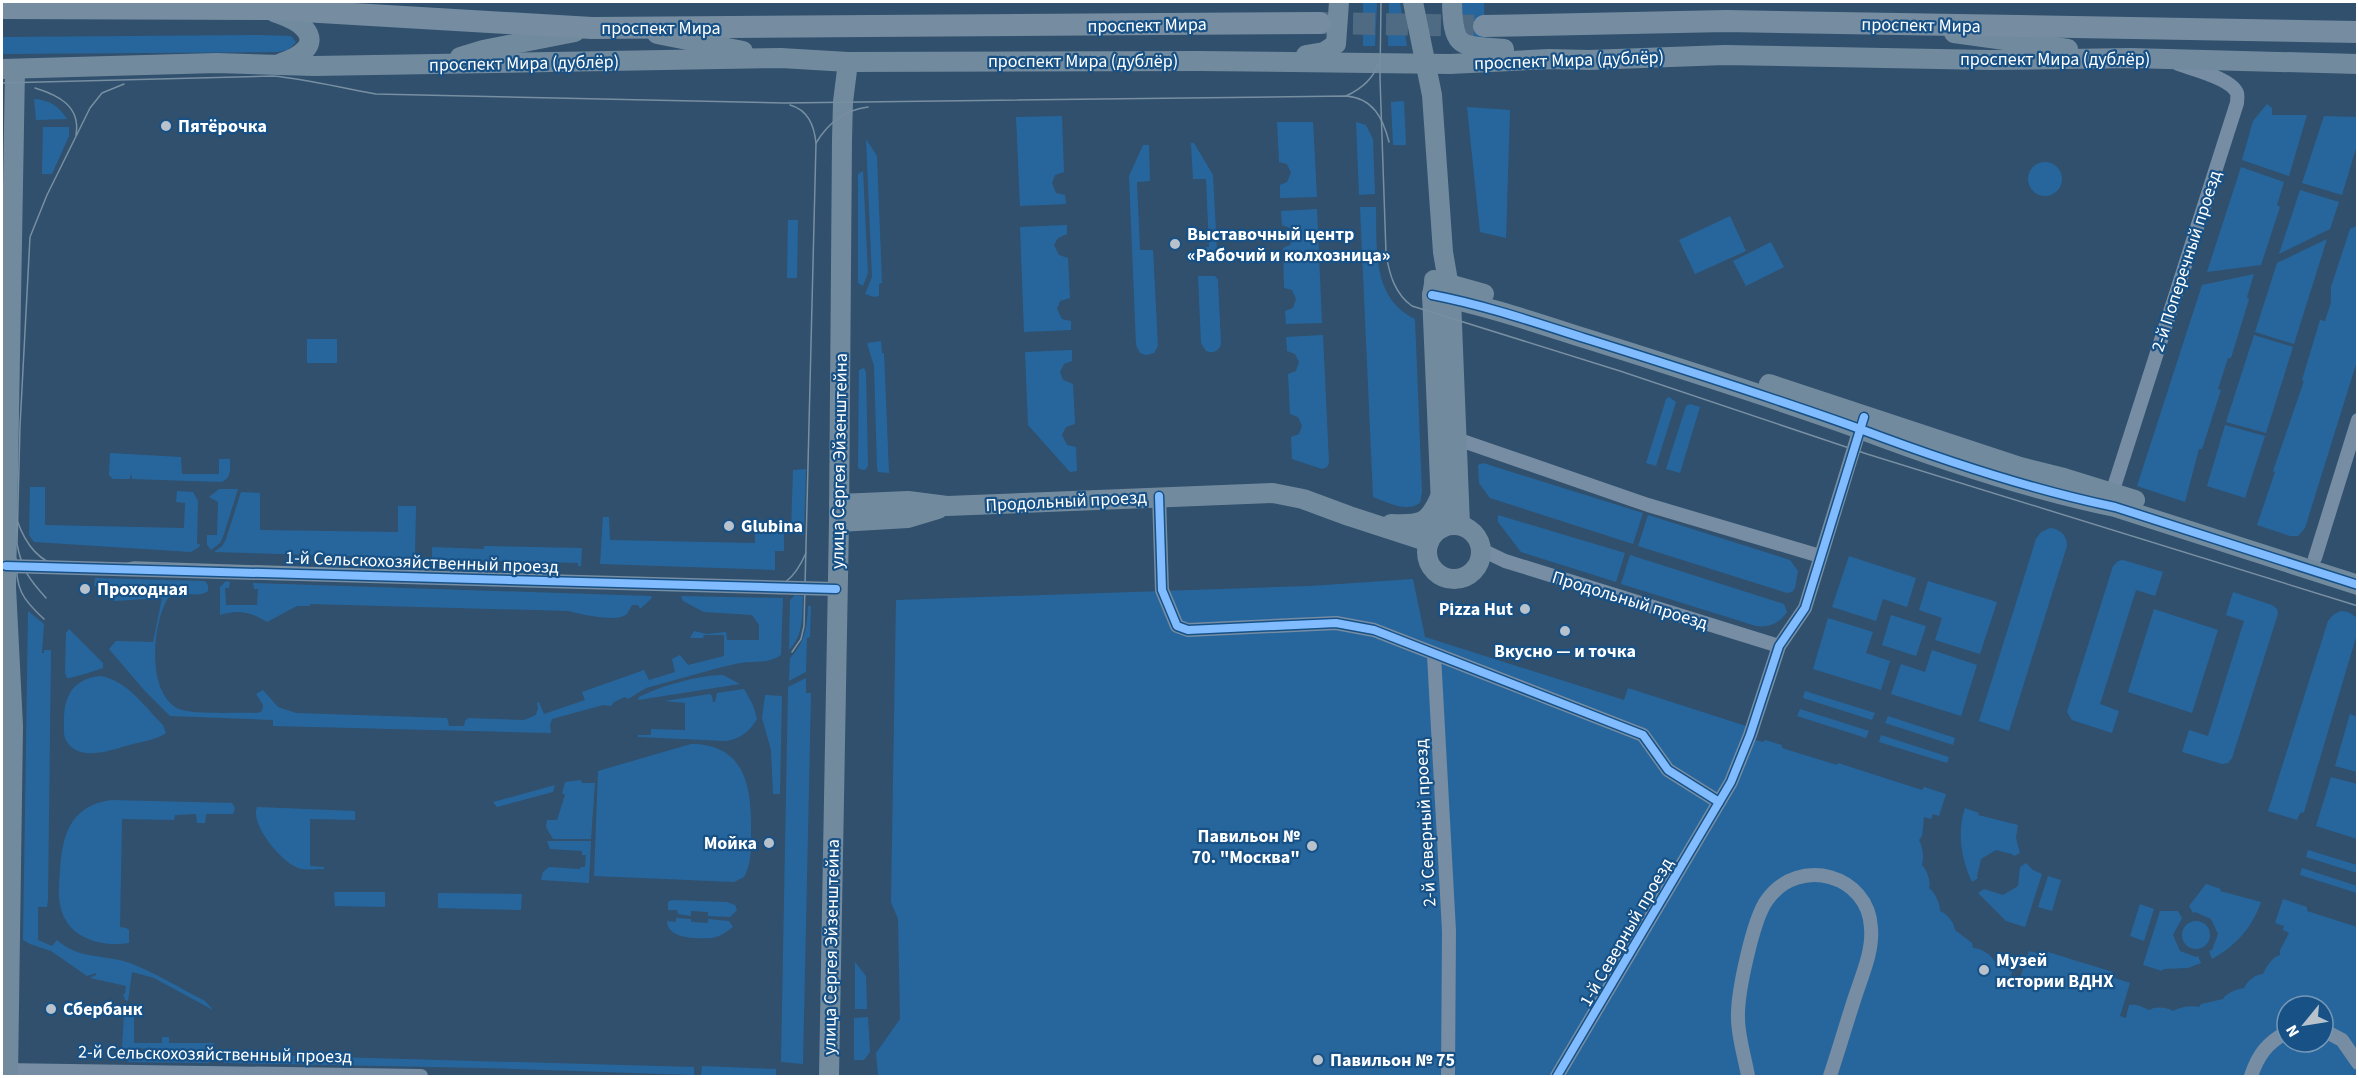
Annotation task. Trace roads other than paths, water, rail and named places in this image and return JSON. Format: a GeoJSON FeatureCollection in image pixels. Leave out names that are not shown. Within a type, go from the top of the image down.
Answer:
{"type":"FeatureCollection","features":[{"type":"Feature","properties":{"kind":"main road"},"geometry":{"type":"LineString","coordinates":[[1268,63],[1330,50],[1338,38],[1339,2]]}},
{"type":"Feature","properties":{"kind":"main road"},"geometry":{"type":"LineString","coordinates":[[1413,2],[1432,95],[1443,252],[1435,371],[1440,497],[1444,532]]}},
{"type":"Feature","properties":{"kind":"main road"},"geometry":{"type":"LineString","coordinates":[[1452,2],[1454,31],[1464,44],[1474,48],[1513,50],[1549,59]]}},
{"type":"Feature","properties":{"kind":"main road","name":"проспект Мира"},"geometry":{"type":"LineString","coordinates":[[2,8],[269,9],[630,29],[1320,23]]}},
{"type":"Feature","properties":{"kind":"main road","name":"проспект Мира (дублёр)"},"geometry":{"type":"LineString","coordinates":[[267,65],[295,59],[304,53],[308,46],[303,27],[294,20],[269,9]]}},
{"type":"Feature","properties":{"kind":"main road","name":"проспект Мира"},"geometry":{"type":"LineString","coordinates":[[1484,26],[1726,21],[2358,32]]}},
{"type":"Feature","properties":{"kind":"main road"},"geometry":{"type":"LineString","coordinates":[[1889,24],[2132,58]]}},
{"type":"Feature","properties":{"kind":"main road"},"geometry":{"type":"LineString","coordinates":[[435,65],[483,50],[592,28]]}},
{"type":"Feature","properties":{"kind":"main road","name":"проспект Мира (дублёр)"},"geometry":{"type":"LineString","coordinates":[[630,29],[781,58]]}},
{"type":"Feature","properties":{"kind":"main road","name":"проспект Мира (дублёр)"},"geometry":{"type":"LineString","coordinates":[[8,69],[217,63],[435,65],[781,58],[848,62],[1425,63],[1725,55],[1991,60],[2132,58],[2358,64]]}},
{"type":"Feature","properties":{"kind":"main road","name":"улица Сергея Эйзенштейна"},"geometry":{"type":"LineString","coordinates":[[829,1077],[839,513],[842,139],[848,62]]}},
{"type":"Feature","properties":{"kind":"main road"},"geometry":{"type":"LineString","coordinates":[[6,1072],[13,726],[6,566],[8,69]]}},
{"type":"Feature","properties":{"kind":"main road"},"geometry":{"type":"LineString","coordinates":[[1441,289],[1469,302],[1683,369],[1862,423],[2020,467],[2114,500],[2313,563],[2358,572]]}},
{"type":"Feature","properties":{"kind":"main road"},"geometry":{"type":"LineString","coordinates":[[1441,289],[1457,441],[1444,532],[1428,557],[1430,565],[1442,576],[1460,579],[1474,571],[1482,550],[1477,536],[1444,532]]}},
{"type":"Feature","properties":{"kind":"main road","name":"Продольный проезд"},"geometry":{"type":"LineString","coordinates":[[839,513],[908,501],[947,507],[1159,496],[1273,493],[1303,498],[1369,523],[1444,532]]}},
{"type":"Feature","properties":{"kind":"main road"},"geometry":{"type":"LineString","coordinates":[[1369,523],[1421,523],[1432,513],[1440,497]]}},
{"type":"Feature","properties":{"kind":"main road"},"geometry":{"type":"LineString","coordinates":[[2313,563],[2358,585]]}},
{"type":"Feature","properties":{"kind":"street","name":"2-й Поперечный проезд"},"geometry":{"type":"LineString","coordinates":[[2114,500],[2237,103],[2237,93],[2231,85],[2164,59]]}},
{"type":"Feature","properties":{"kind":"street"},"geometry":{"type":"LineString","coordinates":[[1435,371],[1446,399],[1448,432],[1457,441],[1648,505],[1820,556]]}},
{"type":"Feature","properties":{"kind":"street"},"geometry":{"type":"LineString","coordinates":[[2313,563],[2358,420]]}},
{"type":"Feature","properties":{"kind":"street","name":"1-й Северный проезд"},"geometry":{"type":"LineString","coordinates":[[1557,1077],[1731,782],[1750,735],[1779,646],[1803,611],[1862,423]]}},
{"type":"Feature","properties":{"kind":"street"},"geometry":{"type":"LineString","coordinates":[[1159,496],[1162,590],[1177,626],[1188,630],[1336,623],[1374,630],[1643,735],[1668,770],[1719,802]]}},
{"type":"Feature","properties":{"kind":"street","name":"Продольный проезд"},"geometry":{"type":"LineString","coordinates":[[1482,550],[1516,564],[1779,646]]}},
{"type":"Feature","properties":{"kind":"street","name":"1-й Сельскохозяйственный проезд"},"geometry":{"type":"LineString","coordinates":[[6,566],[836,589]]}},
{"type":"Feature","properties":{"kind":"street","name":"2-й Северный проезд"},"geometry":{"type":"LineString","coordinates":[[1434,655],[1450,989],[1448,1077]]}},
{"type":"Feature","properties":{"kind":"street"},"geometry":{"type":"LineString","coordinates":[[1748,1077],[1737,1018],[1741,986],[1760,914],[1766,901],[1784,883],[1794,877],[1813,874],[1834,879],[1852,889],[1865,906],[1872,926],[1869,949],[1830,1077]]}},
{"type":"Feature","properties":{"kind":"street"},"geometry":{"type":"LineString","coordinates":[[2335,1036],[2342,1040],[2358,1063]]}},
{"type":"Feature","properties":{"kind":"street"},"geometry":{"type":"LineString","coordinates":[[2251,1077],[2262,1052],[2275,1039]]}},
{"type":"Feature","properties":{"kind":"street","name":"2-й Сельскохозяйственный проезд"},"geometry":{"type":"LineString","coordinates":[[6,1072],[421,1077]]}},
{"type":"Feature","properties":{"kind":"tunnel"},"geometry":{"type":"LineString","coordinates":[[1320,23],[1484,26]]}},
{"type":"Feature","properties":{"kind":"tram line"},"geometry":{"type":"LineString","coordinates":[[1381,2],[1380,78],[1386,253],[1394,283],[1401,296],[1412,306],[1620,371],[1867,454],[2358,606]]}},
{"type":"Feature","properties":{"kind":"tram line"},"geometry":{"type":"LineString","coordinates":[[1346,96],[1366,83],[1378,64]]}},
{"type":"Feature","properties":{"kind":"tram line"},"geometry":{"type":"LineString","coordinates":[[2,83],[273,76],[376,94],[784,103],[1346,96],[1370,105],[1380,117],[1389,142]]}},
{"type":"Feature","properties":{"kind":"tram line"},"geometry":{"type":"LineString","coordinates":[[46,598],[27,574],[17,544],[20,426],[30,237],[47,195],[90,108],[102,93],[124,84]]}},
{"type":"Feature","properties":{"kind":"tram line"},"geometry":{"type":"LineString","coordinates":[[35,88],[52,94],[66,103],[75,116],[76,135]]}},
{"type":"Feature","properties":{"kind":"tram line"},"geometry":{"type":"LineString","coordinates":[[790,105],[806,114],[814,130],[816,143],[804,626],[801,639],[792,652]]}},
{"type":"Feature","properties":{"kind":"tram line"},"geometry":{"type":"LineString","coordinates":[[816,143],[826,129],[844,114],[868,107]]}},
{"type":"Feature","properties":{"kind":"tram line"},"geometry":{"type":"LineString","coordinates":[[17,520],[29,545],[48,562],[65,570],[752,591],[779,586],[786,582],[797,570],[806,553]]}},
{"type":"Feature","properties":{"kind":"tram line"},"geometry":{"type":"LineString","coordinates":[[16,559],[17,578],[22,593],[44,619]]}},
{"type":"Feature","properties":{"kind":"tram line"},"geometry":{"type":"LineString","coordinates":[[106,568],[134,562],[694,580],[710,584]]}},
{"type":"Feature","properties":{"kind":"place","name":"Пятёрочка"},"geometry":{"type":"Point","coordinates":[166,126]}},
{"type":"Feature","properties":{"kind":"place","name":"Выставочный центр «Рабочий и колхозница»"},"geometry":{"type":"Point","coordinates":[1175,244]}},
{"type":"Feature","properties":{"kind":"place","name":"Glubina"},"geometry":{"type":"Point","coordinates":[729,526]}},
{"type":"Feature","properties":{"kind":"place","name":"Проходная"},"geometry":{"type":"Point","coordinates":[85,589]}},
{"type":"Feature","properties":{"kind":"place","name":"Pizza Hut"},"geometry":{"type":"Point","coordinates":[1525,609]}},
{"type":"Feature","properties":{"kind":"place","name":"Вкусно — и точка"},"geometry":{"type":"Point","coordinates":[1565,631]}},
{"type":"Feature","properties":{"kind":"place","name":"Мойка"},"geometry":{"type":"Point","coordinates":[769,843]}},
{"type":"Feature","properties":{"kind":"place","name":"Павильон № 70. \"Москва\""},"geometry":{"type":"Point","coordinates":[1312,846]}},
{"type":"Feature","properties":{"kind":"place","name":"Музей истории ВДНХ"},"geometry":{"type":"Point","coordinates":[1984,970]}},
{"type":"Feature","properties":{"kind":"place","name":"Сбербанк"},"geometry":{"type":"Point","coordinates":[51,1009]}},
{"type":"Feature","properties":{"kind":"place","name":"Павильон № 75"},"geometry":{"type":"Point","coordinates":[1318,1060]}}]}
